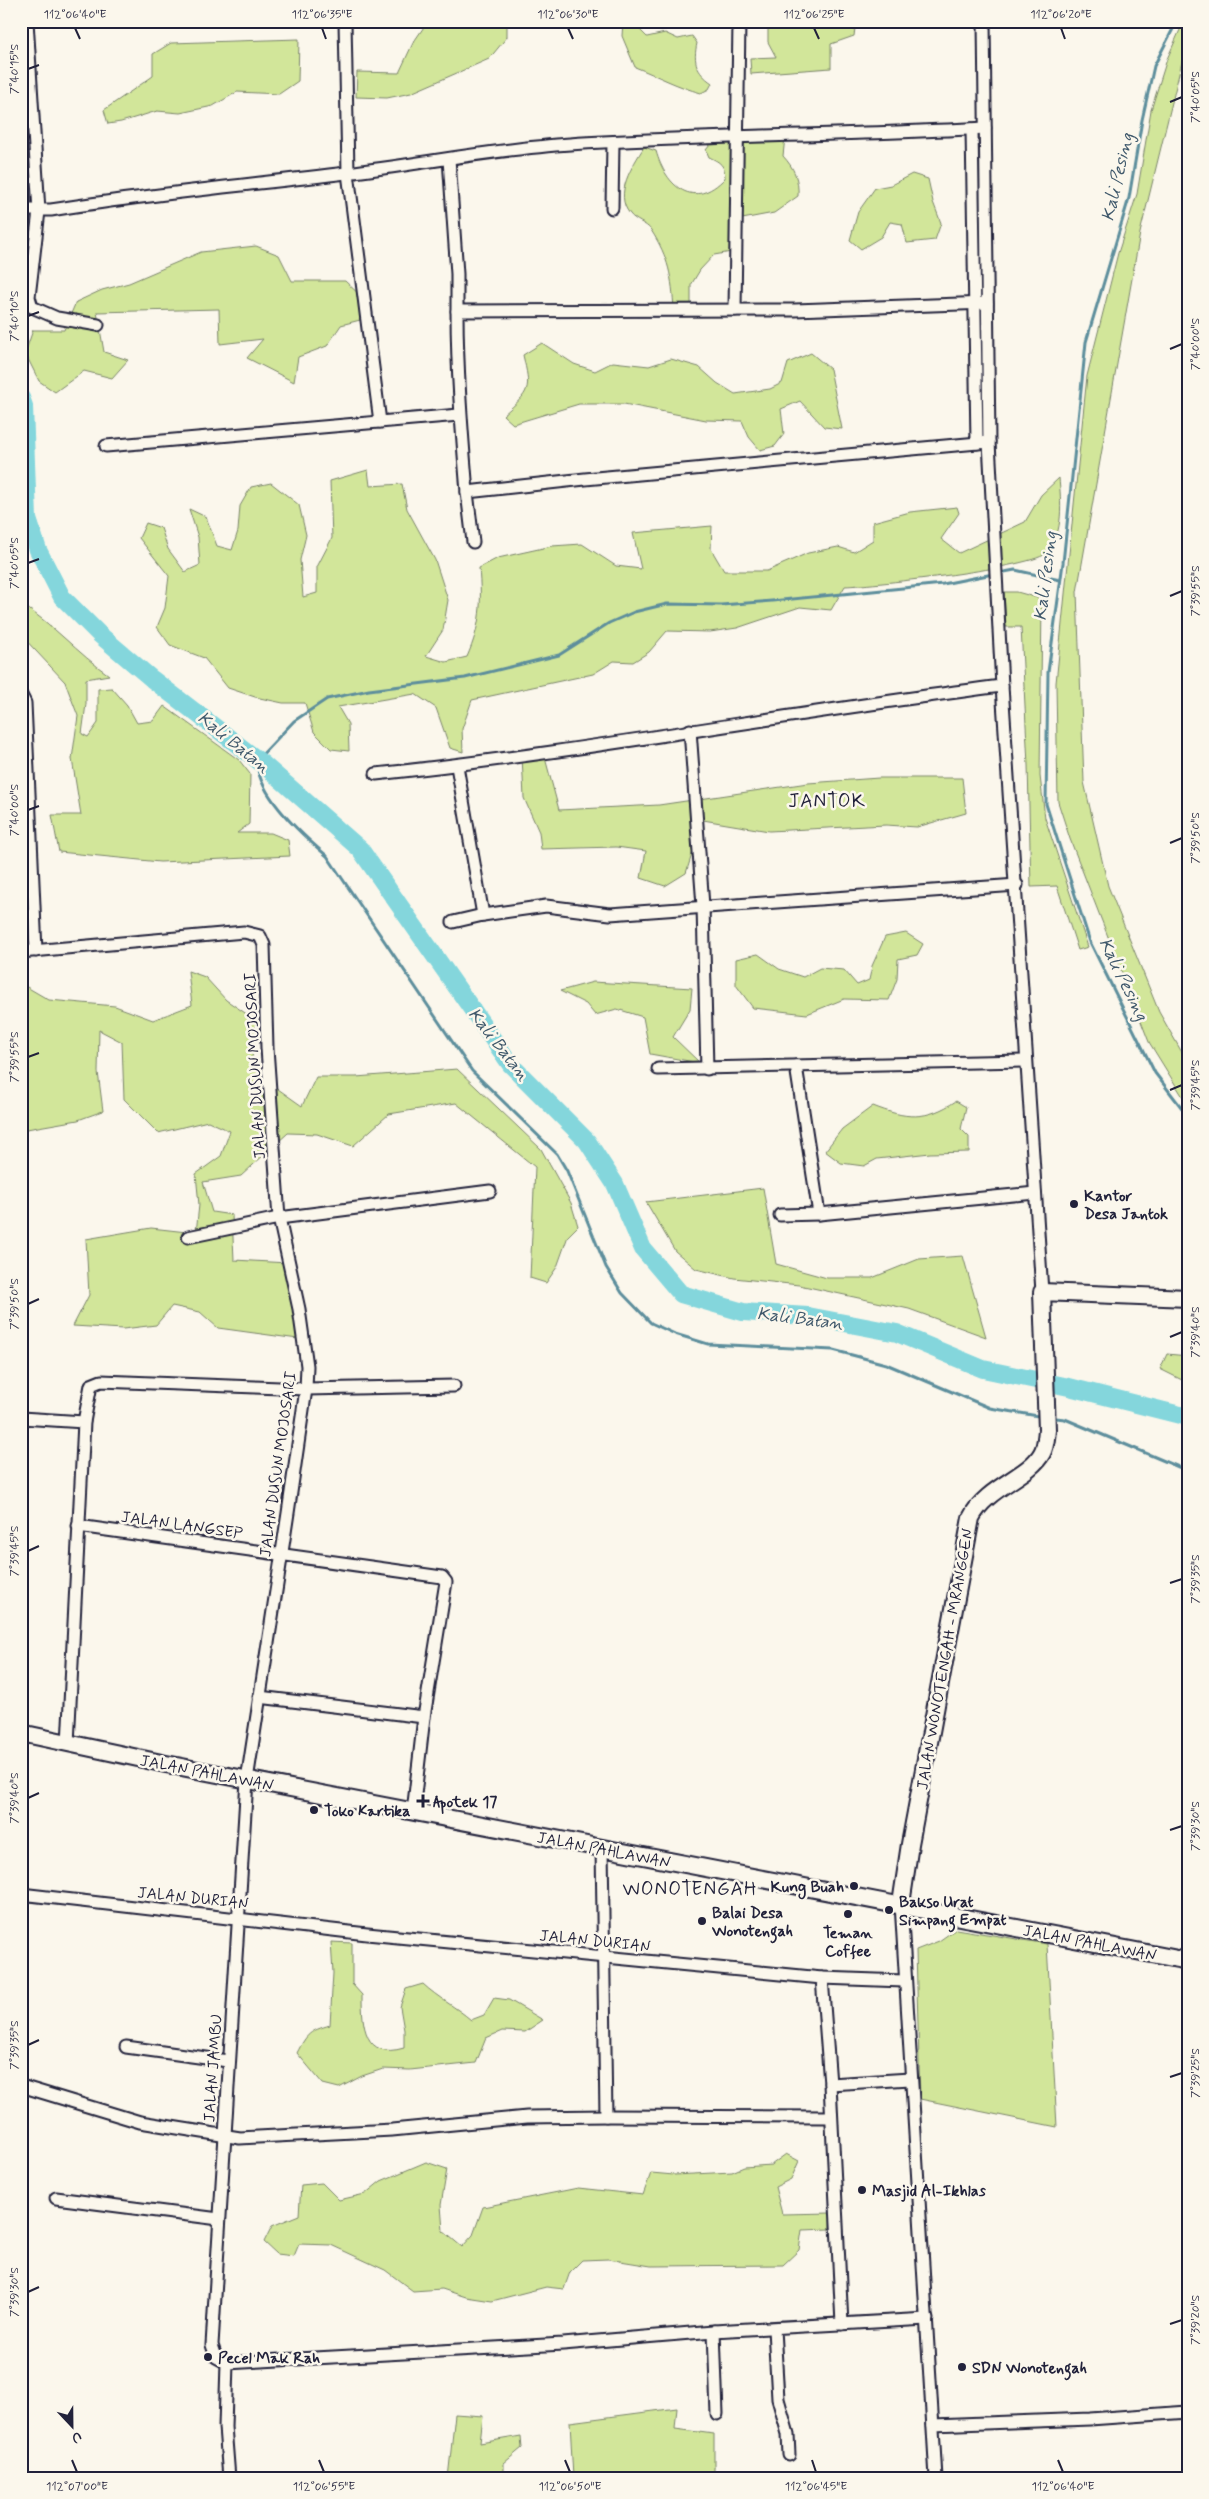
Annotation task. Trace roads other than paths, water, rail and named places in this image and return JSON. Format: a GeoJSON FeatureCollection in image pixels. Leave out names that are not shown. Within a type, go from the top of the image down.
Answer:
{"type":"FeatureCollection","features":[{"type":"Feature","properties":{"kind":"main road"},"geometry":{"type":"LineString","coordinates":[[1042,1292],[1188,1298]]}},
{"type":"Feature","properties":{"kind":"main road","name":"JALAN WONOTENGAH - MRANGGEN"},"geometry":{"type":"LineString","coordinates":[[901,1904],[910,1844],[971,1518],[975,1508],[1035,1463],[1042,1454],[1047,1430],[1042,1292]]}},
{"type":"Feature","properties":{"kind":"main road","name":"JALAN PAHLAWAN"},"geometry":{"type":"LineString","coordinates":[[21,1733],[247,1780],[901,1904],[1188,1961]]}},
{"type":"Feature","properties":{"kind":"street"},"geometry":{"type":"LineString","coordinates":[[27,21],[39,211],[29,297],[32,307],[57,318],[98,325]]}},
{"type":"Feature","properties":{"kind":"street"},"geometry":{"type":"LineString","coordinates":[[345,21],[348,173],[364,285],[380,422]]}},
{"type":"Feature","properties":{"kind":"street"},"geometry":{"type":"LineString","coordinates":[[735,310],[739,138],[739,21]]}},
{"type":"Feature","properties":{"kind":"street"},"geometry":{"type":"LineString","coordinates":[[977,443],[985,128],[984,21]]}},
{"type":"Feature","properties":{"kind":"street"},"geometry":{"type":"LineString","coordinates":[[21,210],[39,211],[348,173],[503,150],[613,142],[872,135],[985,128]]}},
{"type":"Feature","properties":{"kind":"street"},"geometry":{"type":"LineString","coordinates":[[972,129],[1002,686],[1017,885],[1026,1061],[1042,1292]]}},
{"type":"Feature","properties":{"kind":"street"},"geometry":{"type":"LineString","coordinates":[[612,208],[613,142]]}},
{"type":"Feature","properties":{"kind":"street"},"geometry":{"type":"LineString","coordinates":[[449,159],[457,274],[459,415],[473,542]]}},
{"type":"Feature","properties":{"kind":"street"},"geometry":{"type":"LineString","coordinates":[[457,311],[795,310],[982,303]]}},
{"type":"Feature","properties":{"kind":"street"},"geometry":{"type":"LineString","coordinates":[[106,446],[459,415]]}},
{"type":"Feature","properties":{"kind":"street"},"geometry":{"type":"LineString","coordinates":[[467,492],[585,479],[989,442]]}},
{"type":"Feature","properties":{"kind":"street"},"geometry":{"type":"LineString","coordinates":[[376,774],[457,766],[690,730],[1002,686]]}},
{"type":"Feature","properties":{"kind":"street"},"geometry":{"type":"LineString","coordinates":[[21,695],[25,704],[30,788],[36,951],[21,952]]}},
{"type":"Feature","properties":{"kind":"street"},"geometry":{"type":"LineString","coordinates":[[690,730],[703,906],[707,1069]]}},
{"type":"Feature","properties":{"kind":"street"},"geometry":{"type":"LineString","coordinates":[[457,766],[484,915]]}},
{"type":"Feature","properties":{"kind":"street"},"geometry":{"type":"LineString","coordinates":[[453,922],[484,915],[546,906],[610,914],[1017,885]]}},
{"type":"Feature","properties":{"kind":"street","name":"JALAN DUSUN MOJOSARI"},"geometry":{"type":"LineString","coordinates":[[36,951],[244,932],[260,936],[263,943],[279,1218],[305,1339],[306,1389],[247,1780]]}},
{"type":"Feature","properties":{"kind":"street"},"geometry":{"type":"LineString","coordinates":[[658,1069],[1026,1061]]}},
{"type":"Feature","properties":{"kind":"street"},"geometry":{"type":"LineString","coordinates":[[796,1066],[819,1214]]}},
{"type":"Feature","properties":{"kind":"street"},"geometry":{"type":"LineString","coordinates":[[188,1237],[279,1218],[490,1191]]}},
{"type":"Feature","properties":{"kind":"street"},"geometry":{"type":"LineString","coordinates":[[780,1216],[819,1214],[1035,1193]]}},
{"type":"Feature","properties":{"kind":"street"},"geometry":{"type":"LineString","coordinates":[[68,1744],[84,1422],[88,1390],[94,1383],[101,1381],[306,1389],[454,1386]]}},
{"type":"Feature","properties":{"kind":"street"},"geometry":{"type":"LineString","coordinates":[[21,1418],[84,1422]]}},
{"type":"Feature","properties":{"kind":"street","name":"JALAN LANGSEP"},"geometry":{"type":"LineString","coordinates":[[78,1526],[442,1576],[446,1582],[424,1717],[413,1812]]}},
{"type":"Feature","properties":{"kind":"street"},"geometry":{"type":"LineString","coordinates":[[259,1696],[424,1717]]}},
{"type":"Feature","properties":{"kind":"street","name":"JALAN JAMBU"},"geometry":{"type":"LineString","coordinates":[[227,2363],[216,2357],[212,2345],[223,2137],[247,1780]]}},
{"type":"Feature","properties":{"kind":"street"},"geometry":{"type":"LineString","coordinates":[[602,1848],[606,2116]]}},
{"type":"Feature","properties":{"kind":"street","name":"JALAN DURIAN"},"geometry":{"type":"LineString","coordinates":[[21,1894],[367,1934],[822,1978],[904,1981]]}},
{"type":"Feature","properties":{"kind":"street"},"geometry":{"type":"LineString","coordinates":[[901,1904],[904,1981],[936,2478]]}},
{"type":"Feature","properties":{"kind":"street"},"geometry":{"type":"LineString","coordinates":[[822,1978],[830,2084],[842,2324]]}},
{"type":"Feature","properties":{"kind":"street"},"geometry":{"type":"LineString","coordinates":[[126,2047],[228,2061]]}},
{"type":"Feature","properties":{"kind":"street"},"geometry":{"type":"LineString","coordinates":[[830,2084],[910,2079]]}},
{"type":"Feature","properties":{"kind":"street"},"geometry":{"type":"LineString","coordinates":[[21,2086],[140,2122],[223,2137],[269,2138],[528,2118],[606,2116],[831,2117]]}},
{"type":"Feature","properties":{"kind":"street"},"geometry":{"type":"LineString","coordinates":[[56,2198],[219,2219]]}},
{"type":"Feature","properties":{"kind":"street"},"geometry":{"type":"LineString","coordinates":[[229,2478],[225,2427],[227,2363],[563,2344],[714,2332],[927,2319]]}},
{"type":"Feature","properties":{"kind":"street"},"geometry":{"type":"LineString","coordinates":[[774,2329],[778,2399],[788,2434],[789,2455]]}},
{"type":"Feature","properties":{"kind":"street"},"geometry":{"type":"LineString","coordinates":[[714,2332],[717,2414]]}},
{"type":"Feature","properties":{"kind":"street"},"geometry":{"type":"LineString","coordinates":[[933,2425],[1090,2419],[1188,2412]]}},
{"type":"Feature","properties":{"kind":"waterway","name":"Kali Pesing"},"geometry":{"type":"LineString","coordinates":[[1177,21],[1154,66],[1142,120],[1129,198],[1086,342],[1063,563],[1048,672],[1046,804],[1090,942],[1155,1073],[1188,1116]]}},
{"type":"Feature","properties":{"kind":"waterway","name":"Kali Batan"},"geometry":{"type":"LineString","coordinates":[[21,398],[24,406],[28,519],[38,550],[62,597],[100,635],[152,679],[264,765],[360,849],[511,1065],[587,1141],[615,1184],[643,1249],[681,1294],[743,1312],[808,1316],[897,1333],[983,1369],[1069,1387],[1188,1417]]}},
{"type":"Feature","properties":{"kind":"waterway"},"geometry":{"type":"LineString","coordinates":[[999,573],[1015,570],[1060,580]]}},
{"type":"Feature","properties":{"kind":"waterway"},"geometry":{"type":"LineString","coordinates":[[993,574],[943,584],[721,605],[667,604],[634,612],[609,623],[559,655],[465,678],[369,690],[327,699],[294,721],[257,760],[259,773],[272,800],[305,837],[327,856],[472,1071],[557,1154],[567,1171],[606,1267],[622,1293],[651,1323],[675,1334],[708,1344],[833,1350],[886,1364],[990,1408],[1038,1416]]}},
{"type":"Feature","properties":{"kind":"waterway"},"geometry":{"type":"LineString","coordinates":[[1056,1418],[1065,1419],[1188,1471]]}},
{"type":"Feature","properties":{"kind":"place","name":"Kantor Desa Jantok"},"geometry":{"type":"Point","coordinates":[1074,1204]}},
{"type":"Feature","properties":{"kind":"place","name":"Apotek 17"},"geometry":{"type":"Point","coordinates":[423,1801]}},
{"type":"Feature","properties":{"kind":"place","name":"Toko Kartika"},"geometry":{"type":"Point","coordinates":[314,1810]}},
{"type":"Feature","properties":{"kind":"place","name":"Kung Buah"},"geometry":{"type":"Point","coordinates":[854,1886]}},
{"type":"Feature","properties":{"kind":"place","name":"Bakso Urat Simpang Empat"},"geometry":{"type":"Point","coordinates":[889,1910]}},
{"type":"Feature","properties":{"kind":"place","name":"Teman Coffee"},"geometry":{"type":"Point","coordinates":[848,1914]}},
{"type":"Feature","properties":{"kind":"place","name":"Balai Desa Wonotengah"},"geometry":{"type":"Point","coordinates":[702,1921]}},
{"type":"Feature","properties":{"kind":"place","name":"Masjid Al-Ikhlas"},"geometry":{"type":"Point","coordinates":[862,2190]}},
{"type":"Feature","properties":{"kind":"place","name":"Pecel Mak Rah"},"geometry":{"type":"Point","coordinates":[208,2357]}},
{"type":"Feature","properties":{"kind":"place","name":"SDN Wonotengah"},"geometry":{"type":"Point","coordinates":[962,2367]}},
{"type":"Feature","properties":{"kind":"district","name":"JANTOK"},"geometry":{"type":"Point","coordinates":[827,800]}},
{"type":"Feature","properties":{"kind":"district","name":"WONOTENGAH"},"geometry":{"type":"Point","coordinates":[690,1888]}}]}
